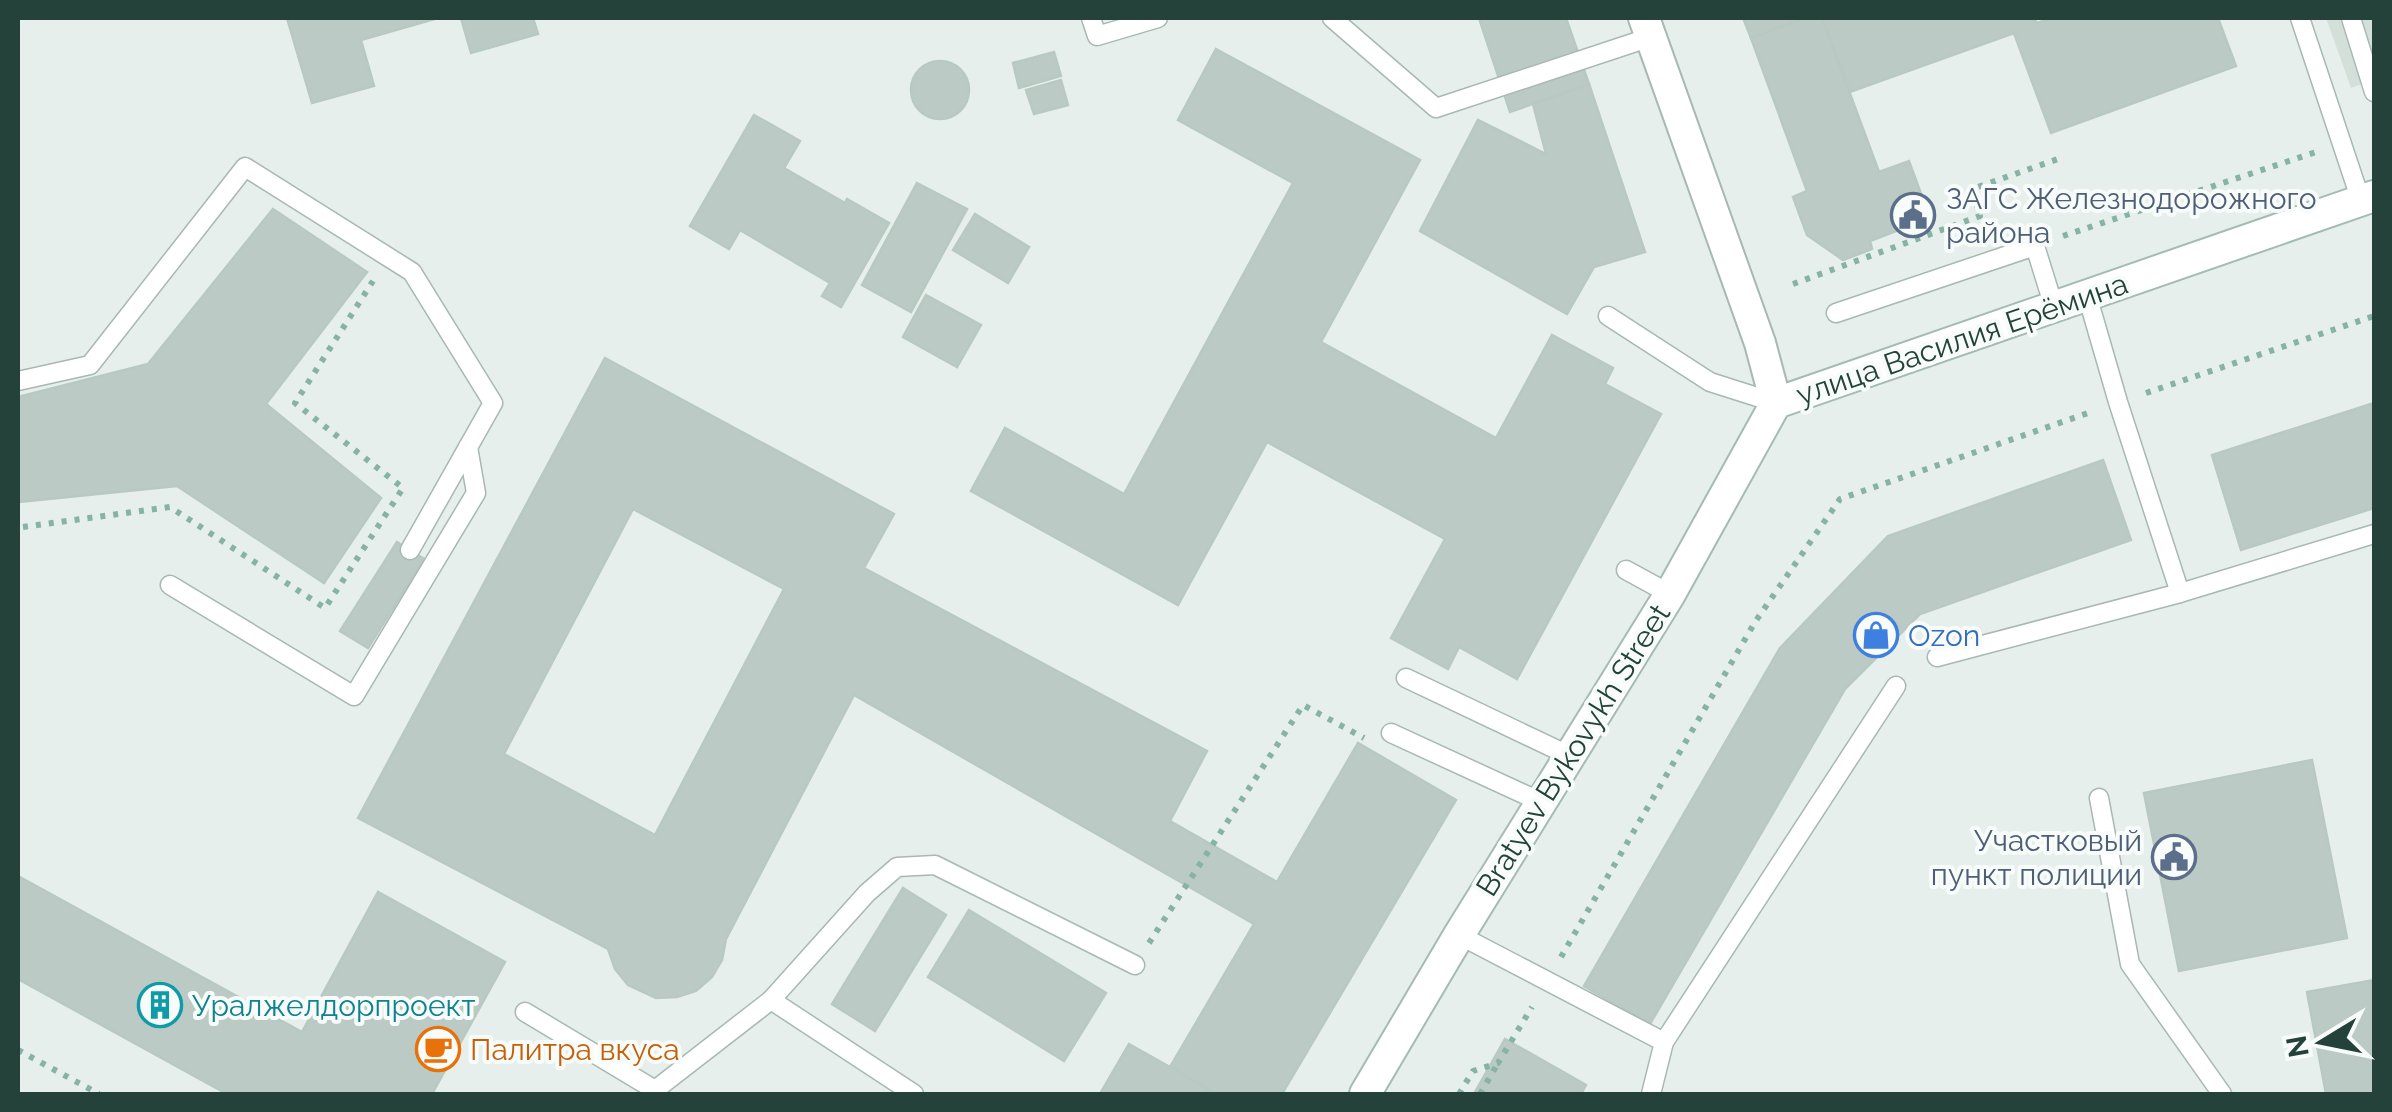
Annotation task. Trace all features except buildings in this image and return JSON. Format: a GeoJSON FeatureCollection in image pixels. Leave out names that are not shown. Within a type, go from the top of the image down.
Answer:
{"type":"FeatureCollection","features":[{"type":"Feature","properties":{"kind":"street"},"geometry":{"type":"LineString","coordinates":[[1647,27],[1760,343],[1776,403]]}},
{"type":"Feature","properties":{"kind":"street","name":"улица Василия Ерёмина"},"geometry":{"type":"LineString","coordinates":[[1776,403],[2368,198]]}},
{"type":"Feature","properties":{"kind":"street","name":"Bratyev Bykovykh Street"},"geometry":{"type":"LineString","coordinates":[[1364,1094],[1670,594],[1776,403]]}},
{"type":"Feature","properties":{"kind":"lane"},"geometry":{"type":"LineString","coordinates":[[1091,18],[1097,36],[1158,18]]}},
{"type":"Feature","properties":{"kind":"lane"},"geometry":{"type":"LineString","coordinates":[[1332,18],[1436,108],[1647,27]]}},
{"type":"Feature","properties":{"kind":"lane"},"geometry":{"type":"LineString","coordinates":[[2300,18],[2368,198]]}},
{"type":"Feature","properties":{"kind":"lane"},"geometry":{"type":"LineString","coordinates":[[2350,18],[2374,92]]}},
{"type":"Feature","properties":{"kind":"lane"},"geometry":{"type":"LineString","coordinates":[[18,382],[90,365],[245,167],[412,272],[493,403],[410,550]]}},
{"type":"Feature","properties":{"kind":"lane"},"geometry":{"type":"LineString","coordinates":[[1836,313],[2035,246],[2054,307]]}},
{"type":"Feature","properties":{"kind":"lane"},"geometry":{"type":"LineString","coordinates":[[2088,295],[2180,593]]}},
{"type":"Feature","properties":{"kind":"lane"},"geometry":{"type":"LineString","coordinates":[[1608,316],[1710,382],[1776,403]]}},
{"type":"Feature","properties":{"kind":"lane"},"geometry":{"type":"LineString","coordinates":[[170,585],[354,696],[476,493],[468,447]]}},
{"type":"Feature","properties":{"kind":"lane"},"geometry":{"type":"LineString","coordinates":[[1937,657],[2180,593],[2374,534]]}},
{"type":"Feature","properties":{"kind":"lane"},"geometry":{"type":"LineString","coordinates":[[1626,570],[1670,594]]}},
{"type":"Feature","properties":{"kind":"lane"},"geometry":{"type":"LineString","coordinates":[[1406,678],[1570,756]]}},
{"type":"Feature","properties":{"kind":"lane"},"geometry":{"type":"LineString","coordinates":[[1651,1094],[1664,1042],[1896,686]]}},
{"type":"Feature","properties":{"kind":"lane"},"geometry":{"type":"LineString","coordinates":[[1390,734],[1542,802]]}},
{"type":"Feature","properties":{"kind":"lane"},"geometry":{"type":"LineString","coordinates":[[2099,798],[2130,964],[2222,1094]]}},
{"type":"Feature","properties":{"kind":"lane"},"geometry":{"type":"LineString","coordinates":[[526,1012],[656,1092],[770,1000],[867,893],[897,867],[935,865],[1135,965]]}},
{"type":"Feature","properties":{"kind":"lane"},"geometry":{"type":"LineString","coordinates":[[1460,935],[1664,1042]]}},
{"type":"Feature","properties":{"kind":"lane"},"geometry":{"type":"LineString","coordinates":[[770,1000],[914,1094]]}},
{"type":"Feature","properties":{"kind":"path"},"geometry":{"type":"LineString","coordinates":[[2035,246],[2308,155]]}},
{"type":"Feature","properties":{"kind":"path"},"geometry":{"type":"LineString","coordinates":[[1793,284],[1980,216],[1972,189],[2058,159]]}},
{"type":"Feature","properties":{"kind":"path"},"geometry":{"type":"LineString","coordinates":[[23,527],[170,507],[325,608],[404,488],[295,403],[382,266]]}},
{"type":"Feature","properties":{"kind":"path"},"geometry":{"type":"LineString","coordinates":[[1480,1094],[1755,622],[1840,499],[2374,316]]}},
{"type":"Feature","properties":{"kind":"path"},"geometry":{"type":"LineString","coordinates":[[1135,965],[1302,706],[1371,742]]}},
{"type":"Feature","properties":{"kind":"path"},"geometry":{"type":"LineString","coordinates":[[18,1050],[99,1094]]}},
{"type":"Feature","properties":{"kind":"path"},"geometry":{"type":"LineString","coordinates":[[1459,1094],[1473,1071],[1498,1063]]}},
{"type":"Feature","properties":{"kind":"shaded area"},"geometry":{"type":"Polygon","coordinates":[[[2326,18],[2374,18],[2374,80],[2351,88],[2326,18]]]}},
{"type":"Feature","properties":{"kind":"place","name":"ЗАГС Железнодорожного района"},"geometry":{"type":"Point","coordinates":[1913,215]}},
{"type":"Feature","properties":{"kind":"place","name":"Ozon"},"geometry":{"type":"Point","coordinates":[1876,635]}},
{"type":"Feature","properties":{"kind":"place","name":"Участковый пункт полиции"},"geometry":{"type":"Point","coordinates":[2174,857]}},
{"type":"Feature","properties":{"kind":"place","name":"Уралжелдорпроект"},"geometry":{"type":"Point","coordinates":[160,1005]}},
{"type":"Feature","properties":{"kind":"place","name":"Палитра вкуса"},"geometry":{"type":"Point","coordinates":[438,1049]}}]}
